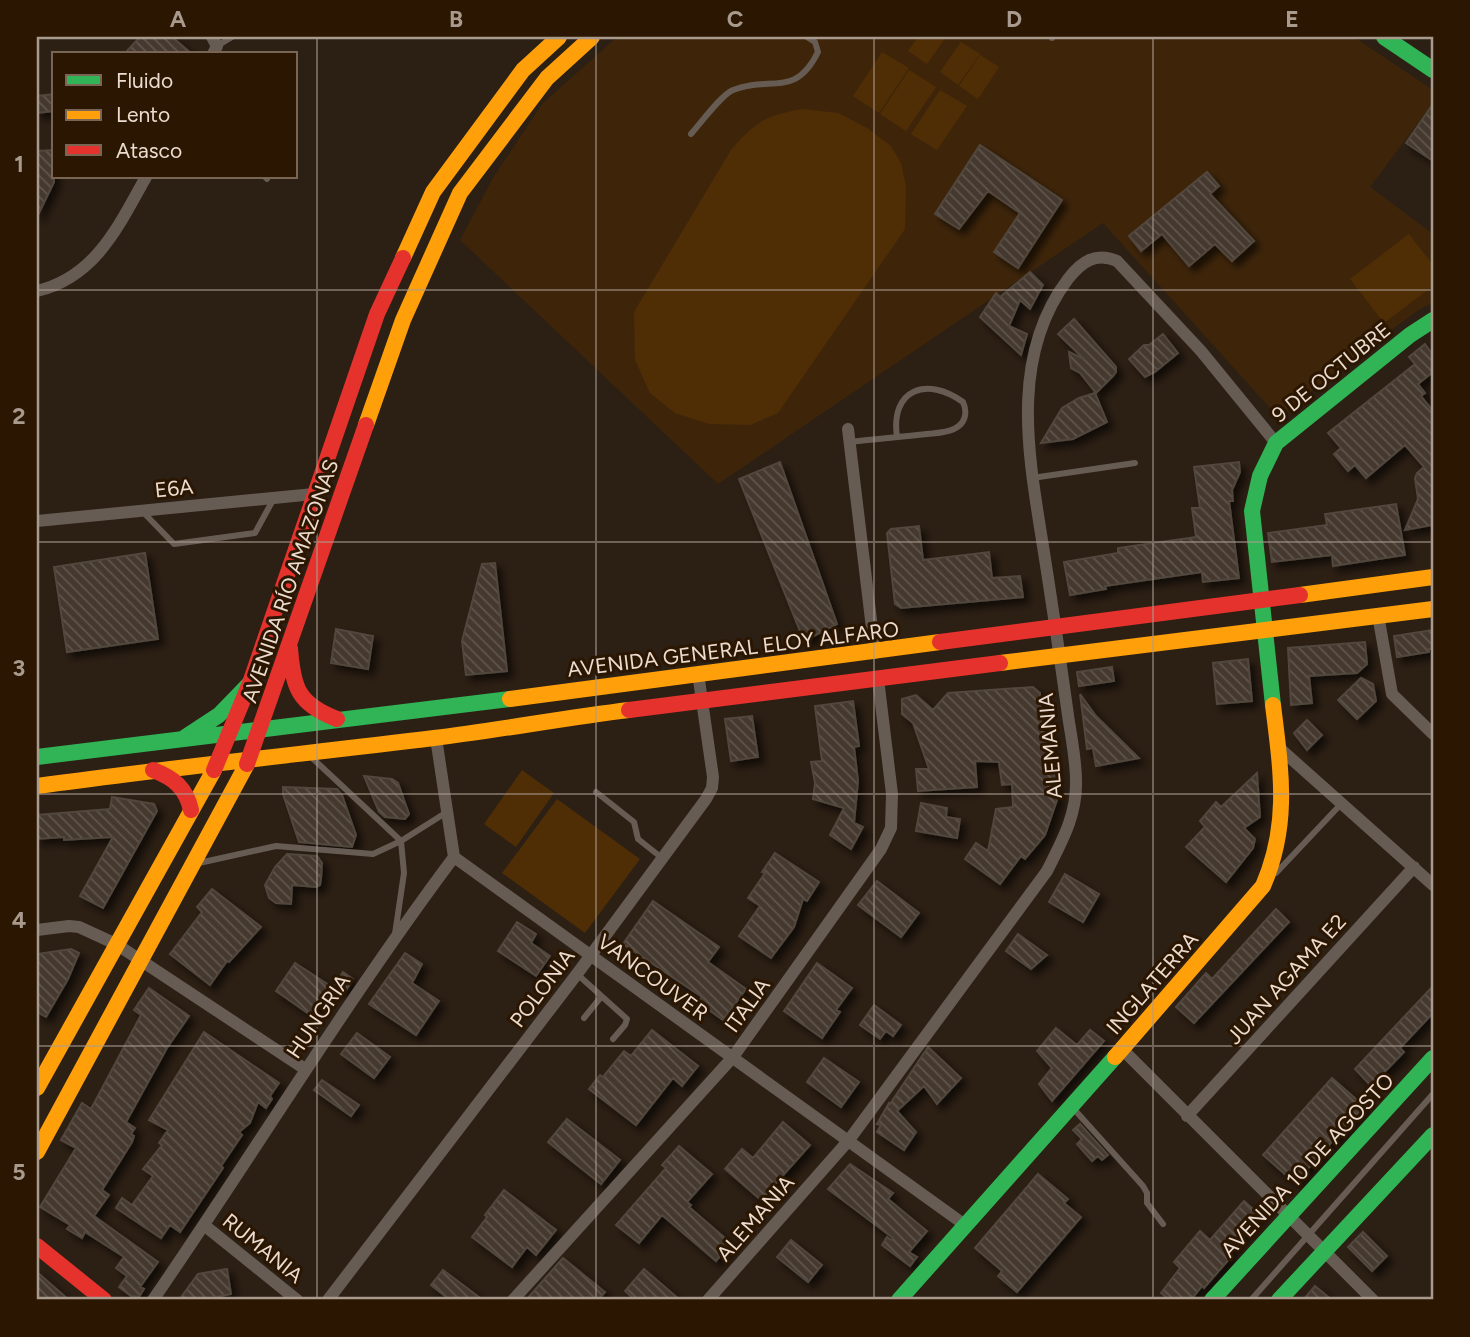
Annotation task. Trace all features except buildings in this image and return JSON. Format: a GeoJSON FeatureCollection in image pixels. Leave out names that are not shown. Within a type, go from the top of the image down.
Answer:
{"type":"FeatureCollection","features":[{"type":"Feature","properties":{"kind":"main road","name":"AVENIDA RÍO AMAZONAS"},"geometry":{"type":"LineString","coordinates":[[37,1088],[217,765],[250,683],[377,314],[433,192],[523,70],[559,37]]}},
{"type":"Feature","properties":{"kind":"main road","name":"AVENIDA RÍO AMAZONAS"},"geometry":{"type":"LineString","coordinates":[[37,1152],[250,759],[403,320],[460,193],[547,78],[592,37]]}},
{"type":"Feature","properties":{"kind":"main road"},"geometry":{"type":"LineString","coordinates":[[1384,37],[1433,70]]}},
{"type":"Feature","properties":{"kind":"main road","name":"9 DE OCTUBRE"},"geometry":{"type":"LineString","coordinates":[[1266,631],[1252,511],[1262,467],[1276,443],[1410,335],[1433,320]]}},
{"type":"Feature","properties":{"kind":"main road","name":"AVENIDA GENERAL ELOY ALFARO"},"geometry":{"type":"LineString","coordinates":[[37,757],[227,736],[698,673],[875,653],[1433,576]]}},
{"type":"Feature","properties":{"kind":"main road"},"geometry":{"type":"LineString","coordinates":[[37,786],[152,770],[217,765],[305,752],[436,738],[702,701],[1433,609]]}},
{"type":"Feature","properties":{"kind":"main road","name":"INGLATERRA"},"geometry":{"type":"LineString","coordinates":[[899,1300],[1263,886],[1276,858],[1281,825],[1281,768],[1266,631]]}},
{"type":"Feature","properties":{"kind":"main road"},"geometry":{"type":"LineString","coordinates":[[290,648],[291,676],[299,695],[313,709],[338,720]]}},
{"type":"Feature","properties":{"kind":"main road"},"geometry":{"type":"LineString","coordinates":[[179,741],[197,732],[219,715],[250,683]]}},
{"type":"Feature","properties":{"kind":"main road"},"geometry":{"type":"LineString","coordinates":[[152,770],[171,777],[185,789],[191,810]]}},
{"type":"Feature","properties":{"kind":"main road","name":"AVENIDA 10 DE AGOSTO"},"geometry":{"type":"LineString","coordinates":[[1212,1300],[1433,1058]]}},
{"type":"Feature","properties":{"kind":"main road"},"geometry":{"type":"LineString","coordinates":[[1279,1300],[1433,1135]]}},
{"type":"Feature","properties":{"kind":"main road"},"geometry":{"type":"LineString","coordinates":[[37,1246],[104,1300]]}},
{"type":"Feature","properties":{"kind":"street"},"geometry":{"type":"LineString","coordinates":[[37,290],[56,286],[78,273],[97,256],[113,236],[145,178]]}},
{"type":"Feature","properties":{"kind":"street","name":"ALEMANIA"},"geometry":{"type":"LineString","coordinates":[[708,1300],[849,1140],[1047,871],[1069,826],[1076,805],[1076,779],[1027,428],[1027,395],[1035,346],[1055,298],[1080,267],[1096,257],[1105,256],[1117,261],[1194,342],[1276,443]]}},
{"type":"Feature","properties":{"kind":"street"},"geometry":{"type":"LineString","coordinates":[[849,435],[875,653]]}},
{"type":"Feature","properties":{"kind":"street","name":"E6A"},"geometry":{"type":"LineString","coordinates":[[37,522],[314,494]]}},
{"type":"Feature","properties":{"kind":"street"},"geometry":{"type":"LineString","coordinates":[[1378,615],[1392,694],[1433,734]]}},
{"type":"Feature","properties":{"kind":"street","name":"POLONIA"},"geometry":{"type":"LineString","coordinates":[[328,1300],[591,956],[712,788],[713,777],[698,673]]}},
{"type":"Feature","properties":{"kind":"street","name":"ITALIA"},"geometry":{"type":"LineString","coordinates":[[513,1300],[733,1057],[888,836],[892,819],[892,794],[878,679]]}},
{"type":"Feature","properties":{"kind":"street"},"geometry":{"type":"LineString","coordinates":[[436,738],[454,857]]}},
{"type":"Feature","properties":{"kind":"street"},"geometry":{"type":"LineString","coordinates":[[1277,746],[1433,885]]}},
{"type":"Feature","properties":{"kind":"street","name":"VANCOUVER"},"geometry":{"type":"LineString","coordinates":[[454,857],[965,1225]]}},
{"type":"Feature","properties":{"kind":"street","name":"HUNGRIA"},"geometry":{"type":"LineString","coordinates":[[153,1300],[395,936],[454,857]]}},
{"type":"Feature","properties":{"kind":"street","name":"JUAN AGAMA E2"},"geometry":{"type":"LineString","coordinates":[[1187,1116],[1414,867]]}},
{"type":"Feature","properties":{"kind":"street"},"geometry":{"type":"LineString","coordinates":[[37,930],[79,927],[116,944],[305,1069]]}},
{"type":"Feature","properties":{"kind":"street"},"geometry":{"type":"LineString","coordinates":[[1122,1049],[1373,1300]]}},
{"type":"Feature","properties":{"kind":"street","name":"RUMANIA"},"geometry":{"type":"LineString","coordinates":[[204,1225],[297,1300]]}},
{"type":"Feature","properties":{"kind":"lane"},"geometry":{"type":"LineString","coordinates":[[214,46],[232,37]]}},
{"type":"Feature","properties":{"kind":"lane"},"geometry":{"type":"LineString","coordinates":[[691,134],[731,91],[794,81],[810,67],[818,52],[815,42],[807,37]]}},
{"type":"Feature","properties":{"kind":"lane"},"geometry":{"type":"LineString","coordinates":[[849,435],[897,437],[952,431],[961,425],[965,417],[963,402],[937,389],[920,389],[906,395],[896,415],[897,437]]}},
{"type":"Feature","properties":{"kind":"lane"},"geometry":{"type":"LineString","coordinates":[[1032,478],[1135,463]]}},
{"type":"Feature","properties":{"kind":"lane"},"geometry":{"type":"LineString","coordinates":[[142,511],[174,544],[255,533],[274,498]]}},
{"type":"Feature","properties":{"kind":"lane"},"geometry":{"type":"LineString","coordinates":[[305,752],[401,841],[404,873],[395,936]]}},
{"type":"Feature","properties":{"kind":"lane"},"geometry":{"type":"LineString","coordinates":[[596,792],[634,822],[638,839],[662,858]]}},
{"type":"Feature","properties":{"kind":"lane"},"geometry":{"type":"LineString","coordinates":[[1263,886],[1342,803]]}},
{"type":"Feature","properties":{"kind":"lane"},"geometry":{"type":"LineString","coordinates":[[194,864],[276,846],[373,854],[401,841],[447,813]]}},
{"type":"Feature","properties":{"kind":"lane"},"geometry":{"type":"LineString","coordinates":[[577,974],[627,1019],[614,1039]]}},
{"type":"Feature","properties":{"kind":"lane"},"geometry":{"type":"LineString","coordinates":[[584,1018],[601,997]]}},
{"type":"Feature","properties":{"kind":"lane"},"geometry":{"type":"LineString","coordinates":[[1251,1300],[1433,1094]]}},
{"type":"Feature","properties":{"kind":"lane"},"geometry":{"type":"LineString","coordinates":[[1071,1106],[1143,1186],[1147,1193],[1147,1203],[1163,1224]]}},
{"type":"Feature","properties":{"kind":"shaded area"},"geometry":{"type":"Polygon","coordinates":[[[617,37],[1354,37],[1433,90],[1433,103],[1370,187],[1433,234],[1433,303],[1420,309],[1376,341],[1278,417],[1103,223],[718,484],[460,240],[493,178],[542,104],[617,37]]]}},
{"type":"Feature","properties":{"kind":"shaded area"},"geometry":{"type":"Polygon","coordinates":[[[918,37],[946,37],[927,64],[908,51],[918,37]]]}},
{"type":"Feature","properties":{"kind":"shaded area"},"geometry":{"type":"Polygon","coordinates":[[[961,42],[980,54],[958,85],[940,72],[961,42]]]}},
{"type":"Feature","properties":{"kind":"shaded area"},"geometry":{"type":"Polygon","coordinates":[[[882,52],[909,68],[879,113],[853,96],[882,52]]]}},
{"type":"Feature","properties":{"kind":"shaded area"},"geometry":{"type":"Polygon","coordinates":[[[980,55],[999,67],[978,99],[959,86],[980,55]]]}},
{"type":"Feature","properties":{"kind":"shaded area"},"geometry":{"type":"Polygon","coordinates":[[[909,70],[936,87],[906,131],[880,114],[909,70]]]}},
{"type":"Feature","properties":{"kind":"shaded area"},"geometry":{"type":"Polygon","coordinates":[[[940,90],[967,106],[937,150],[911,134],[940,90]]]}},
{"type":"Feature","properties":{"kind":"shaded area"},"geometry":{"type":"Polygon","coordinates":[[[802,109],[838,113],[867,128],[891,146],[901,163],[906,187],[905,229],[778,413],[750,425],[709,424],[675,413],[650,393],[635,360],[634,312],[731,150],[747,132],[762,121],[802,109]]]}},
{"type":"Feature","properties":{"kind":"shaded area"},"geometry":{"type":"Polygon","coordinates":[[[1409,234],[1433,265],[1433,286],[1384,323],[1350,279],[1409,234]]]}},
{"type":"Feature","properties":{"kind":"shaded area"},"geometry":{"type":"Polygon","coordinates":[[[522,770],[554,793],[516,847],[484,824],[522,770]]]}},
{"type":"Feature","properties":{"kind":"shaded area"},"geometry":{"type":"Polygon","coordinates":[[[557,799],[640,859],[585,933],[502,873],[557,799]]]}},
{"type":"Feature","properties":{"kind":"traffic: fast"},"geometry":{"type":"LineString","coordinates":[[1384,37],[1433,70]]}},
{"type":"Feature","properties":{"kind":"traffic: fast"},"geometry":{"type":"LineString","coordinates":[[1273,705],[1252,511],[1260,476],[1276,443],[1410,335],[1433,320]]}},
{"type":"Feature","properties":{"kind":"traffic: fast"},"geometry":{"type":"LineString","coordinates":[[184,738],[219,715],[250,683]]}},
{"type":"Feature","properties":{"kind":"traffic: fast"},"geometry":{"type":"LineString","coordinates":[[37,757],[510,699]]}},
{"type":"Feature","properties":{"kind":"traffic: fast"},"geometry":{"type":"LineString","coordinates":[[899,1300],[1115,1057]]}},
{"type":"Feature","properties":{"kind":"traffic: fast"},"geometry":{"type":"LineString","coordinates":[[1212,1300],[1433,1058]]}},
{"type":"Feature","properties":{"kind":"traffic: fast"},"geometry":{"type":"LineString","coordinates":[[1279,1300],[1433,1135]]}},
{"type":"Feature","properties":{"kind":"traffic: slow"},"geometry":{"type":"LineString","coordinates":[[403,258],[433,192],[523,70],[559,37]]}},
{"type":"Feature","properties":{"kind":"traffic: slow"},"geometry":{"type":"LineString","coordinates":[[366,425],[403,320],[460,193],[547,78],[592,37]]}},
{"type":"Feature","properties":{"kind":"traffic: slow"},"geometry":{"type":"LineString","coordinates":[[1300,595],[1433,577]]}},
{"type":"Feature","properties":{"kind":"traffic: slow"},"geometry":{"type":"LineString","coordinates":[[1000,663],[1433,609]]}},
{"type":"Feature","properties":{"kind":"traffic: slow"},"geometry":{"type":"LineString","coordinates":[[510,699],[940,642]]}},
{"type":"Feature","properties":{"kind":"traffic: slow"},"geometry":{"type":"LineString","coordinates":[[1115,1057],[1263,886],[1272,863],[1280,819],[1279,752],[1273,705]]}},
{"type":"Feature","properties":{"kind":"traffic: slow"},"geometry":{"type":"LineString","coordinates":[[37,786],[434,738],[629,710]]}},
{"type":"Feature","properties":{"kind":"traffic: slow"},"geometry":{"type":"LineString","coordinates":[[37,1152],[247,764]]}},
{"type":"Feature","properties":{"kind":"traffic: slow"},"geometry":{"type":"LineString","coordinates":[[37,1088],[214,770]]}},
{"type":"Feature","properties":{"kind":"traffic: jam"},"geometry":{"type":"LineString","coordinates":[[214,770],[250,683],[377,314],[403,258]]}},
{"type":"Feature","properties":{"kind":"traffic: jam"},"geometry":{"type":"LineString","coordinates":[[247,764],[366,425]]}},
{"type":"Feature","properties":{"kind":"traffic: jam"},"geometry":{"type":"LineString","coordinates":[[940,642],[1300,595]]}},
{"type":"Feature","properties":{"kind":"traffic: jam"},"geometry":{"type":"LineString","coordinates":[[290,648],[293,674],[300,693],[314,707],[337,719]]}},
{"type":"Feature","properties":{"kind":"traffic: jam"},"geometry":{"type":"LineString","coordinates":[[629,710],[1000,663]]}},
{"type":"Feature","properties":{"kind":"traffic: jam"},"geometry":{"type":"LineString","coordinates":[[153,770],[178,785],[191,810]]}},
{"type":"Feature","properties":{"kind":"traffic: jam"},"geometry":{"type":"LineString","coordinates":[[37,1246],[104,1300]]}}]}
